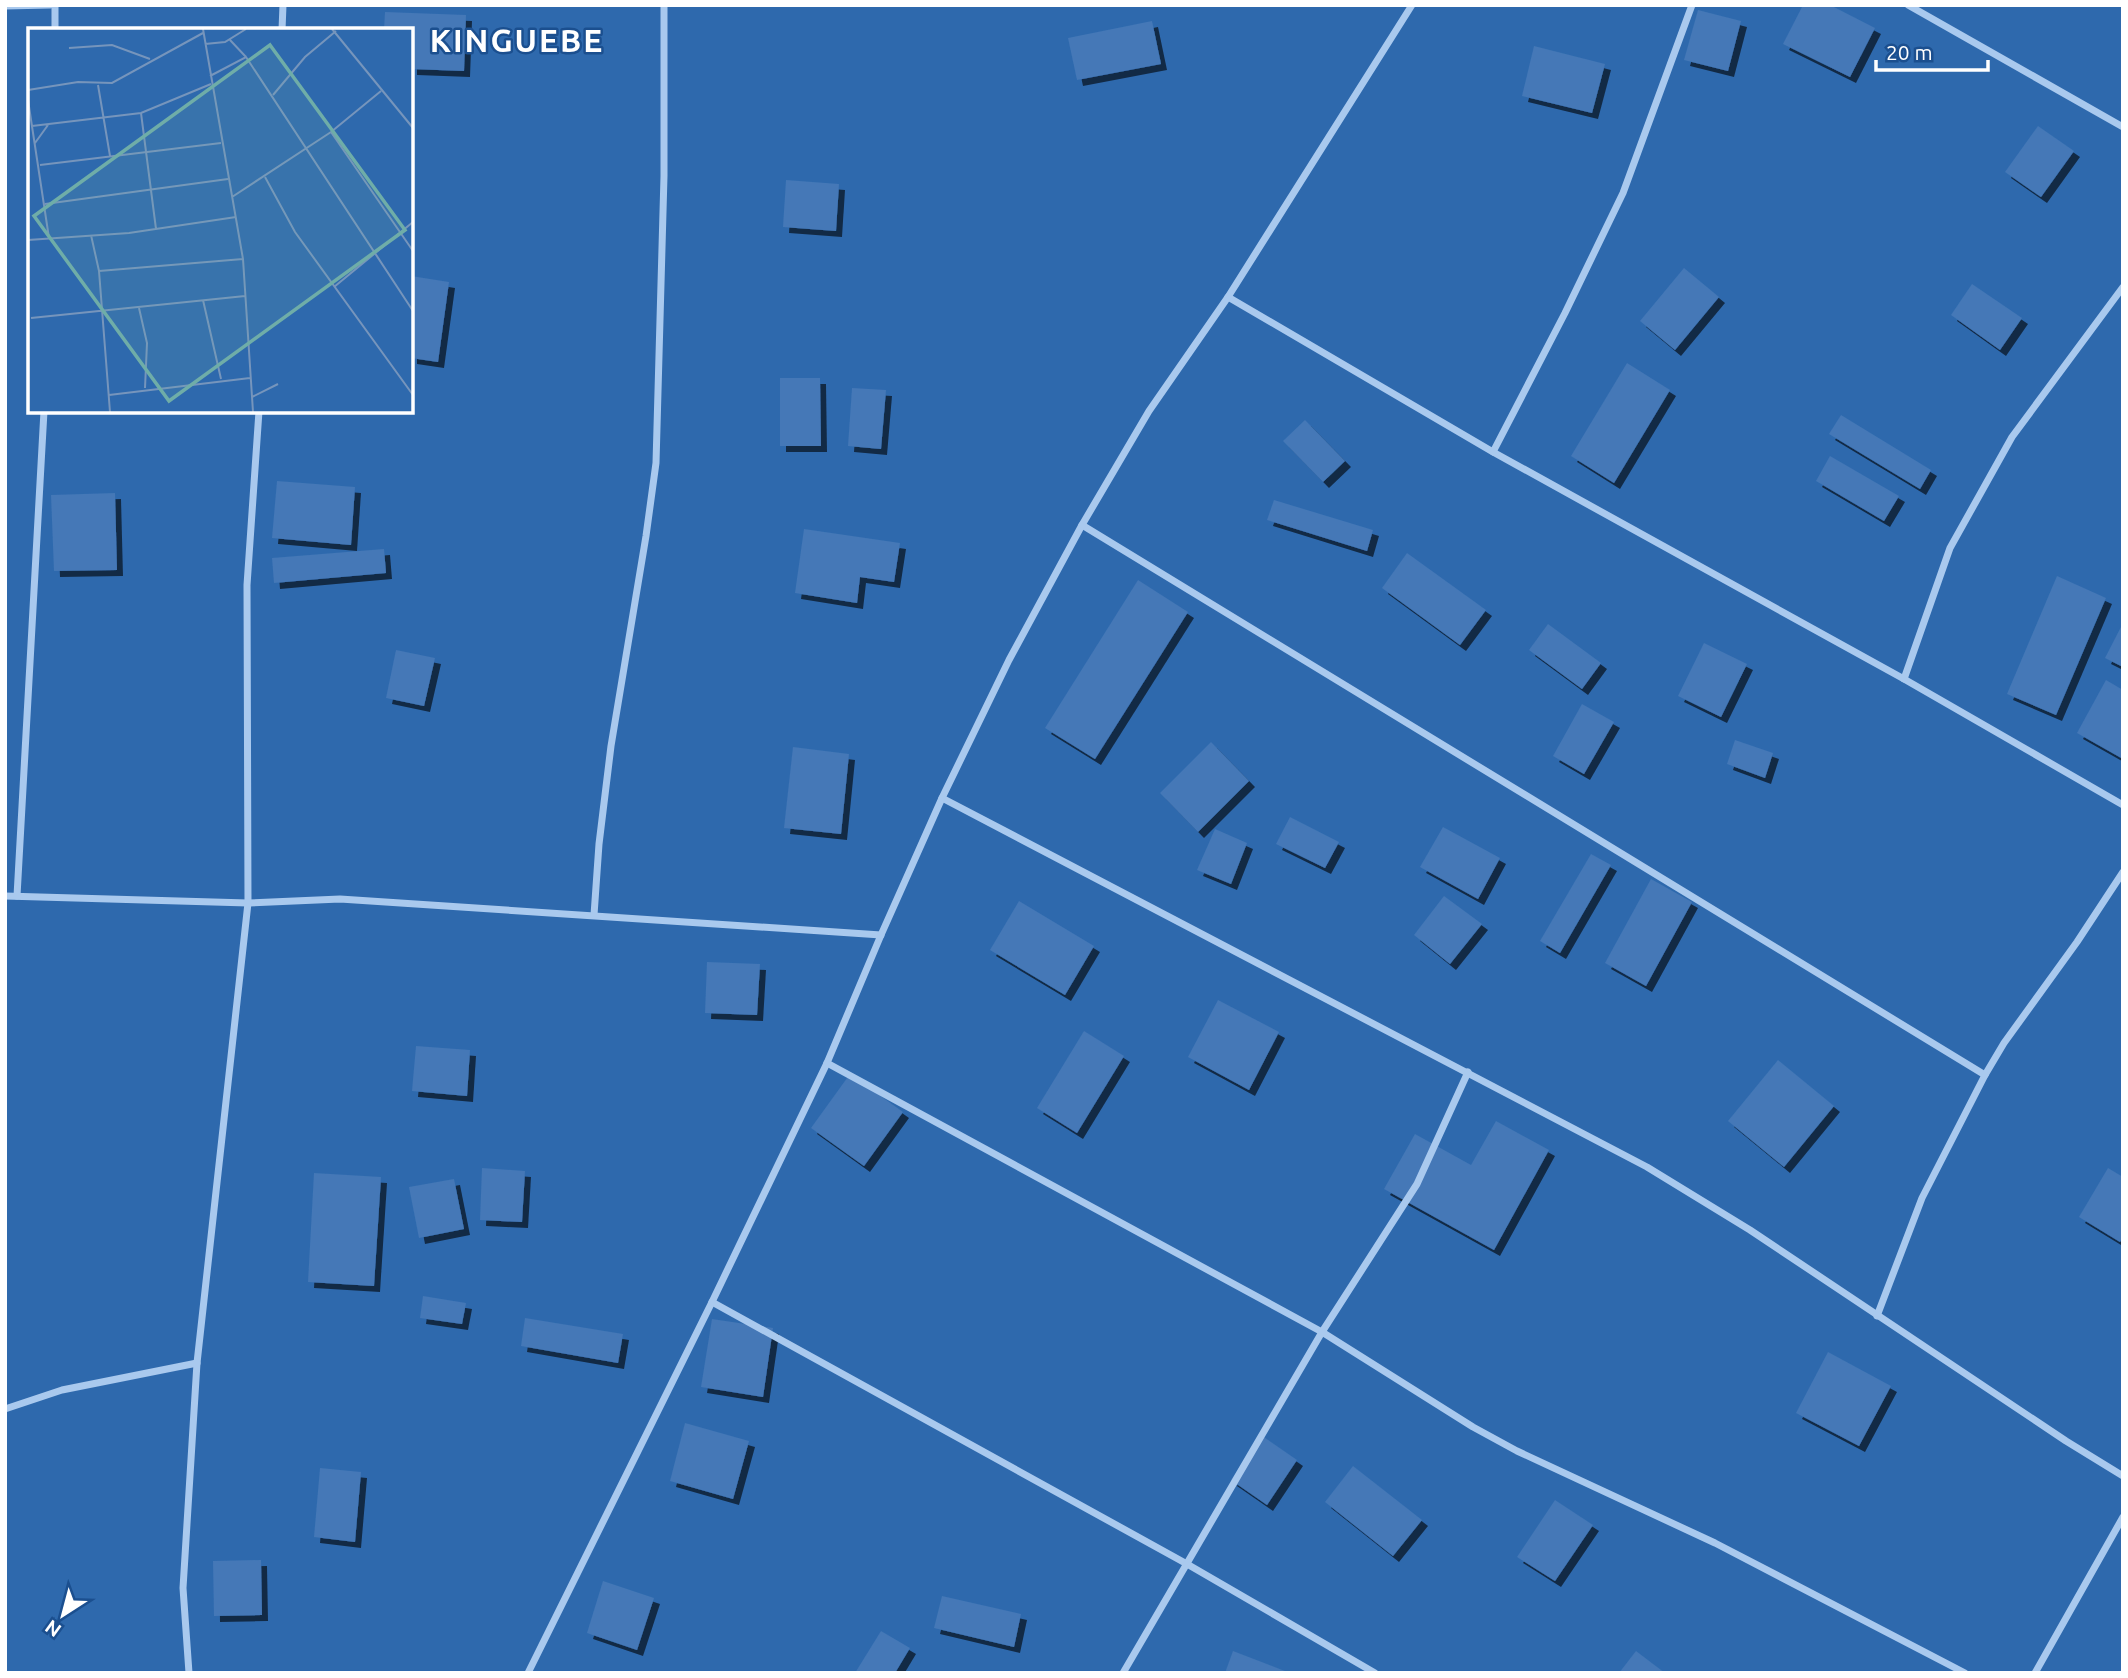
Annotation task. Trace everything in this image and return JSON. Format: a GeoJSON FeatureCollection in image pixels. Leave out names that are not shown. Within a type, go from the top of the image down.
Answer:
{"type":"FeatureCollection","features":[{"type":"Feature","properties":{"kind":"street"},"geometry":{"type":"LineString","coordinates":[[5,6],[52,5],[55,28]]}},
{"type":"Feature","properties":{"kind":"street"},"geometry":{"type":"LineString","coordinates":[[282,28],[283,5]]}},
{"type":"Feature","properties":{"kind":"street"},"geometry":{"type":"LineString","coordinates":[[594,915],[599,844],[611,746],[656,463],[664,176],[664,5]]}},
{"type":"Feature","properties":{"kind":"street"},"geometry":{"type":"LineString","coordinates":[[528,1673],[827,1063],[942,799],[1009,660],[1082,525],[1149,411],[1228,297],[1412,5]]}},
{"type":"Feature","properties":{"kind":"street"},"geometry":{"type":"LineString","coordinates":[[1493,452],[1623,192],[1692,5]]}},
{"type":"Feature","properties":{"kind":"street"},"geometry":{"type":"LineString","coordinates":[[1909,5],[2123,127]]}},
{"type":"Feature","properties":{"kind":"street"},"geometry":{"type":"LineString","coordinates":[[1904,679],[1950,548],[2012,437],[2123,287]]}},
{"type":"Feature","properties":{"kind":"street"},"geometry":{"type":"LineString","coordinates":[[1228,297],[1493,452],[1904,679],[2123,805]]}},
{"type":"Feature","properties":{"kind":"street"},"geometry":{"type":"LineString","coordinates":[[17,896],[44,413]]}},
{"type":"Feature","properties":{"kind":"street"},"geometry":{"type":"LineString","coordinates":[[189,1673],[183,1588],[197,1363],[248,903],[247,585],[259,413]]}},
{"type":"Feature","properties":{"kind":"street"},"geometry":{"type":"LineString","coordinates":[[1082,525],[1985,1074]]}},
{"type":"Feature","properties":{"kind":"street"},"geometry":{"type":"LineString","coordinates":[[942,799],[1647,1167],[1750,1230],[2066,1441],[2123,1476]]}},
{"type":"Feature","properties":{"kind":"street"},"geometry":{"type":"LineString","coordinates":[[1877,1316],[1922,1198],[1985,1074],[2123,872]]}},
{"type":"Feature","properties":{"kind":"street"},"geometry":{"type":"LineString","coordinates":[[5,897],[248,903],[340,899],[881,935]]}},
{"type":"Feature","properties":{"kind":"street"},"geometry":{"type":"LineString","coordinates":[[827,1063],[1322,1332],[1473,1427],[1517,1451],[1715,1543],[1965,1673]]}},
{"type":"Feature","properties":{"kind":"street"},"geometry":{"type":"LineString","coordinates":[[1123,1673],[1322,1332],[1417,1184],[1468,1072]]}},
{"type":"Feature","properties":{"kind":"street"},"geometry":{"type":"LineString","coordinates":[[712,1302],[1187,1564],[1375,1673]]}},
{"type":"Feature","properties":{"kind":"street"},"geometry":{"type":"LineString","coordinates":[[5,1409],[62,1390],[197,1363]]}},
{"type":"Feature","properties":{"kind":"street"},"geometry":{"type":"LineString","coordinates":[[2035,1673],[2123,1517]]}},
{"type":"Feature","properties":{"kind":"shaded area"},"geometry":{"type":"Polygon","coordinates":[[[5,5],[2123,5],[2123,1673],[5,1673],[5,5]]]}},
{"type":"Feature","properties":{"kind":"building"},"geometry":{"type":"Polygon","coordinates":[[[1803,5],[1830,5],[1875,28],[1850,77],[1783,44],[1803,5]]]}},
{"type":"Feature","properties":{"kind":"building"},"geometry":{"type":"Polygon","coordinates":[[[1698,10],[1741,21],[1728,71],[1684,60],[1698,10]]]}},
{"type":"Feature","properties":{"kind":"building"},"geometry":{"type":"Polygon","coordinates":[[[385,12],[466,15],[464,71],[413,69],[413,28],[384,28],[385,12]]]}},
{"type":"Feature","properties":{"kind":"building"},"geometry":{"type":"Polygon","coordinates":[[[1152,21],[1161,64],[1077,80],[1068,38],[1152,21]]]}},
{"type":"Feature","properties":{"kind":"building"},"geometry":{"type":"Polygon","coordinates":[[[1534,46],[1605,64],[1592,113],[1522,96],[1534,46]]]}},
{"type":"Feature","properties":{"kind":"building"},"geometry":{"type":"Polygon","coordinates":[[[2038,126],[2074,151],[2041,197],[2005,172],[2038,126]]]}},
{"type":"Feature","properties":{"kind":"building"},"geometry":{"type":"Polygon","coordinates":[[[786,180],[839,184],[836,231],[783,227],[786,180]]]}},
{"type":"Feature","properties":{"kind":"building"},"geometry":{"type":"Polygon","coordinates":[[[1684,268],[1719,297],[1675,350],[1640,321],[1684,268]]]}},
{"type":"Feature","properties":{"kind":"building"},"geometry":{"type":"Polygon","coordinates":[[[413,276],[449,282],[438,362],[413,358],[413,276]]]}},
{"type":"Feature","properties":{"kind":"building"},"geometry":{"type":"Polygon","coordinates":[[[1972,284],[2022,318],[2000,350],[1951,315],[1972,284]]]}},
{"type":"Feature","properties":{"kind":"building"},"geometry":{"type":"Polygon","coordinates":[[[1627,363],[1670,390],[1614,483],[1571,456],[1627,363]]]}},
{"type":"Feature","properties":{"kind":"building"},"geometry":{"type":"Polygon","coordinates":[[[780,378],[820,378],[821,446],[780,446],[780,378]]]}},
{"type":"Feature","properties":{"kind":"building"},"geometry":{"type":"Polygon","coordinates":[[[852,388],[886,390],[881,449],[848,446],[852,388]]]}},
{"type":"Feature","properties":{"kind":"building"},"geometry":{"type":"Polygon","coordinates":[[[1841,415],[1931,470],[1920,489],[1829,434],[1841,415]]]}},
{"type":"Feature","properties":{"kind":"building"},"geometry":{"type":"Polygon","coordinates":[[[1305,420],[1345,461],[1323,482],[1283,441],[1305,420]]]}},
{"type":"Feature","properties":{"kind":"building"},"geometry":{"type":"Polygon","coordinates":[[[1830,456],[1899,496],[1884,521],[1816,481],[1830,456]]]}},
{"type":"Feature","properties":{"kind":"building"},"geometry":{"type":"Polygon","coordinates":[[[277,481],[355,487],[351,545],[272,538],[277,481]]]}},
{"type":"Feature","properties":{"kind":"building"},"geometry":{"type":"Polygon","coordinates":[[[115,493],[117,570],[54,571],[51,495],[115,493]]]}},
{"type":"Feature","properties":{"kind":"building"},"geometry":{"type":"Polygon","coordinates":[[[1274,500],[1373,530],[1367,551],[1267,520],[1274,500]]]}},
{"type":"Feature","properties":{"kind":"building"},"geometry":{"type":"Polygon","coordinates":[[[804,529],[900,543],[894,582],[860,577],[857,603],[795,593],[804,529]]]}},
{"type":"Feature","properties":{"kind":"building"},"geometry":{"type":"Polygon","coordinates":[[[384,549],[386,573],[274,583],[272,558],[384,549]]]}},
{"type":"Feature","properties":{"kind":"building"},"geometry":{"type":"Polygon","coordinates":[[[1407,553],[1486,610],[1460,645],[1382,588],[1407,553]]]}},
{"type":"Feature","properties":{"kind":"building"},"geometry":{"type":"Polygon","coordinates":[[[2057,576],[2106,598],[2056,715],[2007,694],[2057,576]]]}},
{"type":"Feature","properties":{"kind":"building"},"geometry":{"type":"Polygon","coordinates":[[[1138,580],[1188,612],[1095,759],[1045,728],[1138,580]]]}},
{"type":"Feature","properties":{"kind":"building"},"geometry":{"type":"Polygon","coordinates":[[[2123,623],[2123,667],[2105,658],[2123,623]]]}},
{"type":"Feature","properties":{"kind":"building"},"geometry":{"type":"Polygon","coordinates":[[[1548,624],[1601,663],[1582,689],[1529,650],[1548,624]]]}},
{"type":"Feature","properties":{"kind":"building"},"geometry":{"type":"Polygon","coordinates":[[[1704,643],[1747,664],[1721,717],[1678,696],[1704,643]]]}},
{"type":"Feature","properties":{"kind":"building"},"geometry":{"type":"Polygon","coordinates":[[[396,650],[435,658],[424,706],[386,698],[396,650]]]}},
{"type":"Feature","properties":{"kind":"building"},"geometry":{"type":"Polygon","coordinates":[[[2106,680],[2123,690],[2123,759],[2077,733],[2106,680]]]}},
{"type":"Feature","properties":{"kind":"building"},"geometry":{"type":"Polygon","coordinates":[[[1582,704],[1614,722],[1584,774],[1553,756],[1582,704]]]}},
{"type":"Feature","properties":{"kind":"building"},"geometry":{"type":"Polygon","coordinates":[[[1735,740],[1773,753],[1765,778],[1727,764],[1735,740]]]}},
{"type":"Feature","properties":{"kind":"building"},"geometry":{"type":"Polygon","coordinates":[[[1211,742],[1249,781],[1198,832],[1160,793],[1211,742]]]}},
{"type":"Feature","properties":{"kind":"building"},"geometry":{"type":"Polygon","coordinates":[[[793,747],[849,754],[841,834],[784,828],[793,747]]]}},
{"type":"Feature","properties":{"kind":"building"},"geometry":{"type":"Polygon","coordinates":[[[1290,817],[1339,842],[1325,868],[1276,844],[1290,817]]]}},
{"type":"Feature","properties":{"kind":"building"},"geometry":{"type":"Polygon","coordinates":[[[1443,827],[1500,858],[1478,899],[1420,867],[1443,827]]]}},
{"type":"Feature","properties":{"kind":"building"},"geometry":{"type":"Polygon","coordinates":[[[1215,829],[1247,843],[1231,884],[1197,870],[1215,829]]]}},
{"type":"Feature","properties":{"kind":"building"},"geometry":{"type":"Polygon","coordinates":[[[1591,854],[1611,865],[1560,953],[1540,941],[1591,854]]]}},
{"type":"Feature","properties":{"kind":"building"},"geometry":{"type":"Polygon","coordinates":[[[1651,879],[1692,902],[1646,986],[1605,963],[1651,879]]]}},
{"type":"Feature","properties":{"kind":"building"},"geometry":{"type":"Polygon","coordinates":[[[1444,896],[1482,924],[1450,964],[1414,935],[1444,896]]]}},
{"type":"Feature","properties":{"kind":"building"},"geometry":{"type":"Polygon","coordinates":[[[1019,901],[1094,946],[1065,995],[990,950],[1019,901]]]}},
{"type":"Feature","properties":{"kind":"building"},"geometry":{"type":"Polygon","coordinates":[[[707,962],[760,964],[757,1015],[705,1013],[707,962]]]}},
{"type":"Feature","properties":{"kind":"building"},"geometry":{"type":"Polygon","coordinates":[[[1218,1000],[1279,1032],[1249,1090],[1188,1057],[1218,1000]]]}},
{"type":"Feature","properties":{"kind":"building"},"geometry":{"type":"Polygon","coordinates":[[[1084,1031],[1124,1056],[1077,1133],[1037,1108],[1084,1031]]]}},
{"type":"Feature","properties":{"kind":"building"},"geometry":{"type":"Polygon","coordinates":[[[416,1046],[470,1050],[467,1096],[412,1091],[416,1046]]]}},
{"type":"Feature","properties":{"kind":"building"},"geometry":{"type":"Polygon","coordinates":[[[1778,1060],[1834,1106],[1784,1167],[1728,1121],[1778,1060]]]}},
{"type":"Feature","properties":{"kind":"building"},"geometry":{"type":"Polygon","coordinates":[[[850,1074],[903,1112],[864,1166],[811,1128],[850,1074]]]}},
{"type":"Feature","properties":{"kind":"building"},"geometry":{"type":"Polygon","coordinates":[[[1496,1121],[1549,1150],[1494,1250],[1384,1189],[1415,1134],[1471,1165],[1496,1121]]]}},
{"type":"Feature","properties":{"kind":"building"},"geometry":{"type":"Polygon","coordinates":[[[482,1168],[525,1171],[522,1222],[480,1220],[482,1168]]]}},
{"type":"Feature","properties":{"kind":"building"},"geometry":{"type":"Polygon","coordinates":[[[2108,1168],[2123,1177],[2123,1237],[2120,1242],[2079,1217],[2108,1168]]]}},
{"type":"Feature","properties":{"kind":"building"},"geometry":{"type":"Polygon","coordinates":[[[314,1173],[381,1177],[374,1286],[308,1282],[314,1173]]]}},
{"type":"Feature","properties":{"kind":"building"},"geometry":{"type":"Polygon","coordinates":[[[454,1179],[464,1229],[419,1238],[409,1187],[454,1179]]]}},
{"type":"Feature","properties":{"kind":"building"},"geometry":{"type":"Polygon","coordinates":[[[423,1296],[466,1303],[462,1324],[420,1318],[423,1296]]]}},
{"type":"Feature","properties":{"kind":"building"},"geometry":{"type":"Polygon","coordinates":[[[525,1318],[623,1334],[618,1363],[521,1346],[525,1318]]]}},
{"type":"Feature","properties":{"kind":"building"},"geometry":{"type":"Polygon","coordinates":[[[712,1319],[773,1328],[763,1397],[701,1387],[712,1319]]]}},
{"type":"Feature","properties":{"kind":"building"},"geometry":{"type":"Polygon","coordinates":[[[1828,1352],[1891,1386],[1859,1446],[1796,1413],[1828,1352]]]}},
{"type":"Feature","properties":{"kind":"building"},"geometry":{"type":"Polygon","coordinates":[[[685,1423],[749,1441],[733,1499],[670,1481],[685,1423]]]}},
{"type":"Feature","properties":{"kind":"building"},"geometry":{"type":"Polygon","coordinates":[[[1261,1435],[1297,1460],[1267,1505],[1231,1480],[1261,1435]]]}},
{"type":"Feature","properties":{"kind":"building"},"geometry":{"type":"Polygon","coordinates":[[[1353,1466],[1422,1520],[1393,1556],[1325,1502],[1353,1466]]]}},
{"type":"Feature","properties":{"kind":"building"},"geometry":{"type":"Polygon","coordinates":[[[320,1468],[361,1472],[355,1542],[314,1537],[320,1468]]]}},
{"type":"Feature","properties":{"kind":"building"},"geometry":{"type":"Polygon","coordinates":[[[1555,1500],[1593,1525],[1555,1581],[1517,1557],[1555,1500]]]}},
{"type":"Feature","properties":{"kind":"building"},"geometry":{"type":"Polygon","coordinates":[[[261,1560],[262,1615],[214,1616],[213,1561],[261,1560]]]}},
{"type":"Feature","properties":{"kind":"building"},"geometry":{"type":"Polygon","coordinates":[[[603,1581],[654,1598],[637,1650],[587,1633],[603,1581]]]}},
{"type":"Feature","properties":{"kind":"building"},"geometry":{"type":"Polygon","coordinates":[[[942,1596],[1021,1614],[1014,1647],[934,1628],[942,1596]]]}},
{"type":"Feature","properties":{"kind":"building"},"geometry":{"type":"Polygon","coordinates":[[[881,1631],[910,1648],[895,1673],[855,1673],[881,1631]]]}},
{"type":"Feature","properties":{"kind":"building"},"geometry":{"type":"Polygon","coordinates":[[[1233,1651],[1290,1673],[1225,1673],[1233,1651]]]}},
{"type":"Feature","properties":{"kind":"building"},"geometry":{"type":"Polygon","coordinates":[[[1636,1651],[1665,1673],[1619,1673],[1636,1651]]]}},
{"type":"Feature","properties":{"kind":"district","name":"KINGUEBE"},"geometry":{"type":"Point","coordinates":[517,40]}}]}
